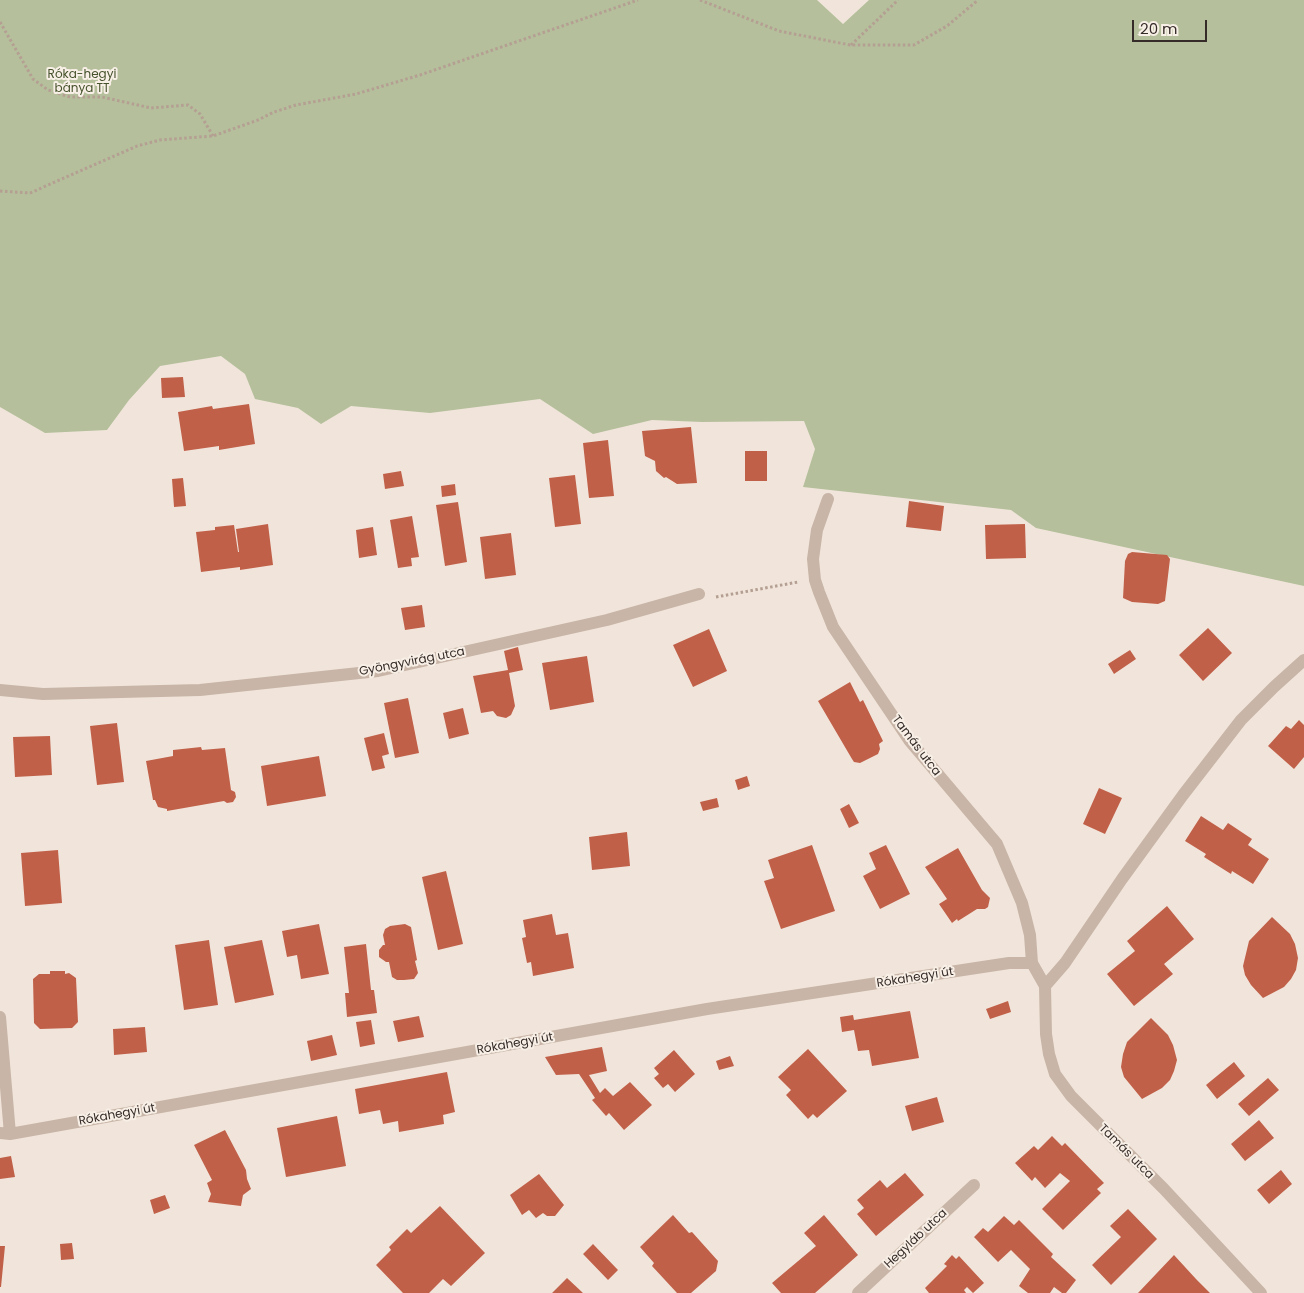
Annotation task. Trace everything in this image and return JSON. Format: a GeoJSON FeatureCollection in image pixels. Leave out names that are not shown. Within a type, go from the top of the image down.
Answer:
{"type":"FeatureCollection","features":[{"type":"Feature","properties":{"kind":"street","name":"Tamás utca"},"geometry":{"type":"LineString","coordinates":[[828,499],[817,530],[813,559],[814,580],[832,627],[908,740],[997,844],[1022,903],[1030,934],[1032,963],[1045,986],[1046,1034],[1055,1074],[1071,1096],[1164,1189],[1261,1293]]}},
{"type":"Feature","properties":{"kind":"street","name":"Gyöngyvirág utca"},"geometry":{"type":"LineString","coordinates":[[0,690],[43,694],[200,690],[378,670],[607,620],[699,594]]}},
{"type":"Feature","properties":{"kind":"street"},"geometry":{"type":"LineString","coordinates":[[1045,986],[1065,963],[1122,879],[1241,720],[1304,660]]}},
{"type":"Feature","properties":{"kind":"street","name":"Rókahegyi út"},"geometry":{"type":"LineString","coordinates":[[5,1134],[707,1009],[1009,963],[1032,963]]}},
{"type":"Feature","properties":{"kind":"street"},"geometry":{"type":"LineString","coordinates":[[0,1017],[5,1134]]}},
{"type":"Feature","properties":{"kind":"street","name":"Hegyláb utca"},"geometry":{"type":"LineString","coordinates":[[858,1293],[974,1185]]}},
{"type":"Feature","properties":{"kind":"path"},"geometry":{"type":"LineString","coordinates":[[0,191],[30,192],[137,146],[160,140],[213,136],[296,104],[356,94],[420,75],[638,0]]}},
{"type":"Feature","properties":{"kind":"path"},"geometry":{"type":"LineString","coordinates":[[700,0],[779,31],[850,45],[914,45],[947,26],[978,0]]}},
{"type":"Feature","properties":{"kind":"path"},"geometry":{"type":"LineString","coordinates":[[850,45],[898,0]]}},
{"type":"Feature","properties":{"kind":"path"},"geometry":{"type":"LineString","coordinates":[[0,22],[33,79],[48,90],[70,98],[102,97],[151,108],[188,106],[200,114],[213,136]]}},
{"type":"Feature","properties":{"kind":"path"},"geometry":{"type":"LineString","coordinates":[[699,594],[707,599],[786,585]]}},
{"type":"Feature","properties":{"kind":"green space","name":"Róka-hegyi bánya TT"},"geometry":{"type":"Polygon","coordinates":[[[0,0],[817,0],[843,24],[869,0],[1304,0],[1304,586],[1036,528],[1011,510],[803,487],[815,449],[804,421],[702,422],[652,420],[593,434],[540,399],[430,413],[351,406],[321,424],[298,408],[255,399],[245,374],[221,356],[160,366],[129,400],[107,430],[45,433],[0,407],[0,0]]]}},
{"type":"Feature","properties":{"kind":"building"},"geometry":{"type":"Polygon","coordinates":[[[183,377],[185,397],[162,398],[161,378],[183,377]]]}},
{"type":"Feature","properties":{"kind":"building"},"geometry":{"type":"Polygon","coordinates":[[[249,404],[255,444],[219,450],[219,446],[184,451],[178,412],[212,406],[213,409],[249,404]]]}},
{"type":"Feature","properties":{"kind":"building"},"geometry":{"type":"Polygon","coordinates":[[[691,427],[697,483],[677,484],[666,477],[664,478],[656,471],[655,461],[645,456],[642,431],[691,427]]]}},
{"type":"Feature","properties":{"kind":"building"},"geometry":{"type":"Polygon","coordinates":[[[608,440],[614,496],[589,498],[583,443],[608,440]]]}},
{"type":"Feature","properties":{"kind":"building"},"geometry":{"type":"Polygon","coordinates":[[[745,451],[767,451],[767,481],[745,481],[745,451]]]}},
{"type":"Feature","properties":{"kind":"building"},"geometry":{"type":"Polygon","coordinates":[[[401,471],[404,486],[385,489],[383,474],[401,471]]]}},
{"type":"Feature","properties":{"kind":"building"},"geometry":{"type":"Polygon","coordinates":[[[575,475],[581,524],[555,527],[549,478],[575,475]]]}},
{"type":"Feature","properties":{"kind":"building"},"geometry":{"type":"Polygon","coordinates":[[[183,478],[186,506],[174,507],[172,479],[183,478]]]}},
{"type":"Feature","properties":{"kind":"building"},"geometry":{"type":"Polygon","coordinates":[[[455,484],[456,495],[442,497],[441,486],[455,484]]]}},
{"type":"Feature","properties":{"kind":"building"},"geometry":{"type":"Polygon","coordinates":[[[909,501],[944,506],[941,531],[906,527],[909,501]]]}},
{"type":"Feature","properties":{"kind":"building"},"geometry":{"type":"Polygon","coordinates":[[[458,502],[467,562],[445,566],[436,505],[458,502]]]}},
{"type":"Feature","properties":{"kind":"building"},"geometry":{"type":"Polygon","coordinates":[[[412,516],[419,557],[411,558],[412,566],[398,568],[390,520],[412,516]]]}},
{"type":"Feature","properties":{"kind":"building"},"geometry":{"type":"Polygon","coordinates":[[[268,524],[273,565],[240,570],[240,567],[201,572],[196,532],[234,525],[239,552],[236,529],[268,524]]]}},
{"type":"Feature","properties":{"kind":"building"},"geometry":{"type":"Polygon","coordinates":[[[1025,524],[1026,558],[986,559],[985,525],[1025,524]]]}},
{"type":"Feature","properties":{"kind":"building"},"geometry":{"type":"Polygon","coordinates":[[[373,527],[377,555],[359,558],[356,530],[373,527]]]}},
{"type":"Feature","properties":{"kind":"building"},"geometry":{"type":"Polygon","coordinates":[[[511,533],[516,575],[485,579],[480,537],[511,533]]]}},
{"type":"Feature","properties":{"kind":"building"},"geometry":{"type":"Polygon","coordinates":[[[1132,552],[1167,555],[1170,559],[1165,601],[1158,604],[1132,602],[1123,598],[1125,561],[1128,554],[1132,552]]]}},
{"type":"Feature","properties":{"kind":"building"},"geometry":{"type":"Polygon","coordinates":[[[422,605],[425,627],[405,630],[401,608],[422,605]]]}},
{"type":"Feature","properties":{"kind":"building"},"geometry":{"type":"Polygon","coordinates":[[[1208,628],[1232,653],[1203,681],[1179,655],[1208,628]]]}},
{"type":"Feature","properties":{"kind":"building"},"geometry":{"type":"Polygon","coordinates":[[[709,629],[727,671],[693,687],[673,645],[709,629]]]}},
{"type":"Feature","properties":{"kind":"building"},"geometry":{"type":"Polygon","coordinates":[[[518,647],[523,670],[509,673],[515,706],[511,715],[506,718],[497,716],[493,711],[481,713],[473,676],[508,670],[504,651],[518,647]]]}},
{"type":"Feature","properties":{"kind":"building"},"geometry":{"type":"Polygon","coordinates":[[[1130,650],[1136,659],[1114,674],[1108,664],[1130,650]]]}},
{"type":"Feature","properties":{"kind":"building"},"geometry":{"type":"Polygon","coordinates":[[[587,656],[594,702],[550,710],[542,663],[587,656]]]}},
{"type":"Feature","properties":{"kind":"building"},"geometry":{"type":"Polygon","coordinates":[[[850,682],[860,702],[863,700],[883,741],[879,744],[878,754],[860,763],[854,762],[818,701],[850,682]]]}},
{"type":"Feature","properties":{"kind":"building"},"geometry":{"type":"Polygon","coordinates":[[[408,698],[419,753],[395,758],[384,703],[408,698]]]}},
{"type":"Feature","properties":{"kind":"building"},"geometry":{"type":"Polygon","coordinates":[[[463,708],[469,734],[449,739],[443,713],[463,708]]]}},
{"type":"Feature","properties":{"kind":"building"},"geometry":{"type":"Polygon","coordinates":[[[1299,720],[1304,725],[1304,757],[1294,769],[1268,746],[1286,726],[1291,729],[1299,720]]]}},
{"type":"Feature","properties":{"kind":"building"},"geometry":{"type":"Polygon","coordinates":[[[117,723],[124,782],[97,785],[90,726],[117,723]]]}},
{"type":"Feature","properties":{"kind":"building"},"geometry":{"type":"Polygon","coordinates":[[[384,733],[389,754],[382,756],[385,768],[372,771],[364,738],[384,733]]]}},
{"type":"Feature","properties":{"kind":"building"},"geometry":{"type":"Polygon","coordinates":[[[50,736],[52,775],[15,777],[13,737],[50,736]]]}},
{"type":"Feature","properties":{"kind":"building"},"geometry":{"type":"Polygon","coordinates":[[[201,747],[202,750],[225,748],[231,790],[235,792],[236,797],[233,802],[227,803],[224,801],[167,811],[167,809],[158,807],[155,800],[153,800],[146,761],[173,756],[173,750],[201,747]]]}},
{"type":"Feature","properties":{"kind":"building"},"geometry":{"type":"Polygon","coordinates":[[[319,756],[326,796],[267,806],[261,766],[319,756]]]}},
{"type":"Feature","properties":{"kind":"building"},"geometry":{"type":"Polygon","coordinates":[[[747,776],[750,786],[738,790],[735,780],[747,776]]]}},
{"type":"Feature","properties":{"kind":"building"},"geometry":{"type":"Polygon","coordinates":[[[1099,788],[1122,798],[1105,834],[1083,824],[1099,788]]]}},
{"type":"Feature","properties":{"kind":"building"},"geometry":{"type":"Polygon","coordinates":[[[717,798],[719,807],[703,811],[700,802],[717,798]]]}},
{"type":"Feature","properties":{"kind":"building"},"geometry":{"type":"Polygon","coordinates":[[[849,804],[859,823],[849,828],[840,809],[849,804]]]}},
{"type":"Feature","properties":{"kind":"building"},"geometry":{"type":"Polygon","coordinates":[[[1201,816],[1223,830],[1228,823],[1252,839],[1248,845],[1269,859],[1253,884],[1232,871],[1231,874],[1204,857],[1206,854],[1185,841],[1201,816]]]}},
{"type":"Feature","properties":{"kind":"building"},"geometry":{"type":"Polygon","coordinates":[[[627,832],[630,866],[592,870],[589,837],[627,832]]]}},
{"type":"Feature","properties":{"kind":"building"},"geometry":{"type":"Polygon","coordinates":[[[812,845],[835,911],[781,929],[764,881],[774,878],[768,860],[812,845]]]}},
{"type":"Feature","properties":{"kind":"building"},"geometry":{"type":"Polygon","coordinates":[[[886,845],[910,894],[880,909],[863,876],[876,869],[869,853],[886,845]]]}},
{"type":"Feature","properties":{"kind":"building"},"geometry":{"type":"Polygon","coordinates":[[[958,848],[982,890],[990,898],[988,907],[985,909],[977,909],[952,923],[939,904],[947,899],[925,867],[958,848]]]}},
{"type":"Feature","properties":{"kind":"building"},"geometry":{"type":"Polygon","coordinates":[[[58,850],[62,903],[25,906],[21,853],[58,850]]]}},
{"type":"Feature","properties":{"kind":"building"},"geometry":{"type":"Polygon","coordinates":[[[446,871],[463,944],[438,950],[422,877],[446,871]]]}},
{"type":"Feature","properties":{"kind":"building"},"geometry":{"type":"Polygon","coordinates":[[[1167,906],[1194,939],[1164,964],[1173,974],[1134,1006],[1107,974],[1135,951],[1127,941],[1167,906]]]}},
{"type":"Feature","properties":{"kind":"building"},"geometry":{"type":"Polygon","coordinates":[[[552,914],[556,935],[568,933],[574,968],[533,976],[531,962],[527,963],[522,938],[526,937],[523,920],[552,914]]]}},
{"type":"Feature","properties":{"kind":"building"},"geometry":{"type":"Polygon","coordinates":[[[1272,917],[1290,934],[1295,944],[1298,958],[1296,970],[1284,987],[1263,998],[1251,985],[1245,975],[1243,966],[1249,941],[1272,917]]]}},
{"type":"Feature","properties":{"kind":"building"},"geometry":{"type":"Polygon","coordinates":[[[319,924],[329,974],[301,979],[297,955],[287,957],[282,931],[319,924]]]}},
{"type":"Feature","properties":{"kind":"building"},"geometry":{"type":"Polygon","coordinates":[[[405,924],[411,927],[418,973],[414,979],[397,980],[392,977],[389,962],[379,957],[379,950],[385,945],[383,935],[385,929],[390,926],[405,924]]]}},
{"type":"Feature","properties":{"kind":"building"},"geometry":{"type":"Polygon","coordinates":[[[209,940],[218,1005],[184,1010],[175,945],[209,940]]]}},
{"type":"Feature","properties":{"kind":"building"},"geometry":{"type":"Polygon","coordinates":[[[262,940],[274,995],[235,1003],[224,947],[262,940]]]}},
{"type":"Feature","properties":{"kind":"building"},"geometry":{"type":"Polygon","coordinates":[[[366,944],[371,990],[374,990],[377,1013],[347,1017],[345,993],[349,993],[344,947],[366,944]]]}},
{"type":"Feature","properties":{"kind":"building"},"geometry":{"type":"Polygon","coordinates":[[[50,971],[65,971],[65,974],[69,973],[76,978],[78,1022],[72,1028],[40,1029],[34,1023],[33,979],[39,974],[50,974],[50,971]]]}},
{"type":"Feature","properties":{"kind":"building"},"geometry":{"type":"Polygon","coordinates":[[[1008,1001],[1011,1012],[990,1019],[986,1009],[1008,1001]]]}},
{"type":"Feature","properties":{"kind":"building"},"geometry":{"type":"Polygon","coordinates":[[[910,1011],[919,1058],[872,1066],[869,1050],[858,1051],[854,1030],[842,1032],[840,1017],[853,1015],[854,1020],[910,1011]]]}},
{"type":"Feature","properties":{"kind":"building"},"geometry":{"type":"Polygon","coordinates":[[[419,1016],[424,1037],[398,1042],[393,1021],[419,1016]]]}},
{"type":"Feature","properties":{"kind":"building"},"geometry":{"type":"Polygon","coordinates":[[[1151,1018],[1168,1035],[1177,1060],[1170,1080],[1162,1088],[1142,1099],[1124,1077],[1121,1067],[1127,1042],[1151,1018]]]}},
{"type":"Feature","properties":{"kind":"building"},"geometry":{"type":"Polygon","coordinates":[[[371,1020],[375,1044],[360,1047],[356,1022],[371,1020]]]}},
{"type":"Feature","properties":{"kind":"building"},"geometry":{"type":"Polygon","coordinates":[[[145,1027],[147,1052],[114,1055],[113,1029],[145,1027]]]}},
{"type":"Feature","properties":{"kind":"building"},"geometry":{"type":"Polygon","coordinates":[[[332,1035],[337,1055],[311,1061],[307,1041],[332,1035]]]}},
{"type":"Feature","properties":{"kind":"building"},"geometry":{"type":"Polygon","coordinates":[[[602,1047],[607,1071],[589,1075],[600,1093],[605,1088],[613,1096],[630,1082],[652,1105],[624,1130],[609,1113],[606,1116],[592,1100],[595,1098],[579,1074],[556,1075],[545,1057],[602,1047]]]}},
{"type":"Feature","properties":{"kind":"building"},"geometry":{"type":"Polygon","coordinates":[[[808,1049],[847,1091],[817,1118],[813,1114],[808,1119],[786,1095],[791,1090],[778,1077],[808,1049]]]}},
{"type":"Feature","properties":{"kind":"building"},"geometry":{"type":"Polygon","coordinates":[[[674,1050],[695,1074],[675,1092],[668,1084],[663,1088],[654,1078],[659,1074],[654,1068],[674,1050]]]}},
{"type":"Feature","properties":{"kind":"building"},"geometry":{"type":"Polygon","coordinates":[[[730,1056],[734,1066],[719,1070],[716,1061],[730,1056]]]}},
{"type":"Feature","properties":{"kind":"building"},"geometry":{"type":"Polygon","coordinates":[[[1234,1062],[1245,1076],[1217,1099],[1206,1085],[1234,1062]]]}},
{"type":"Feature","properties":{"kind":"building"},"geometry":{"type":"Polygon","coordinates":[[[447,1072],[455,1112],[443,1115],[444,1124],[399,1132],[398,1121],[383,1124],[380,1110],[359,1114],[355,1089],[447,1072]]]}},
{"type":"Feature","properties":{"kind":"building"},"geometry":{"type":"Polygon","coordinates":[[[1268,1078],[1279,1090],[1249,1116],[1238,1104],[1268,1078]]]}},
{"type":"Feature","properties":{"kind":"building"},"geometry":{"type":"Polygon","coordinates":[[[937,1097],[944,1122],[912,1131],[905,1106],[937,1097]]]}},
{"type":"Feature","properties":{"kind":"building"},"geometry":{"type":"Polygon","coordinates":[[[337,1116],[346,1166],[286,1177],[277,1128],[337,1116]]]}},
{"type":"Feature","properties":{"kind":"building"},"geometry":{"type":"Polygon","coordinates":[[[1259,1120],[1274,1138],[1245,1161],[1231,1144],[1259,1120]]]}},
{"type":"Feature","properties":{"kind":"building"},"geometry":{"type":"Polygon","coordinates":[[[225,1130],[246,1170],[251,1189],[243,1195],[241,1206],[208,1202],[211,1194],[207,1183],[212,1180],[194,1145],[225,1130]]]}},
{"type":"Feature","properties":{"kind":"building"},"geometry":{"type":"Polygon","coordinates":[[[1052,1136],[1062,1146],[1065,1143],[1104,1183],[1097,1189],[1101,1193],[1063,1230],[1042,1209],[1070,1181],[1060,1173],[1045,1188],[1035,1177],[1032,1181],[1015,1163],[1034,1146],[1038,1150],[1052,1136]]]}},
{"type":"Feature","properties":{"kind":"building"},"geometry":{"type":"Polygon","coordinates":[[[11,1156],[15,1177],[0,1179],[0,1158],[11,1156]]]}},
{"type":"Feature","properties":{"kind":"building"},"geometry":{"type":"Polygon","coordinates":[[[1281,1170],[1292,1184],[1269,1204],[1257,1190],[1281,1170]]]}},
{"type":"Feature","properties":{"kind":"building"},"geometry":{"type":"Polygon","coordinates":[[[905,1173],[924,1195],[876,1236],[857,1214],[864,1208],[857,1200],[880,1180],[887,1188],[905,1173]]]}},
{"type":"Feature","properties":{"kind":"building"},"geometry":{"type":"Polygon","coordinates":[[[539,1174],[564,1205],[555,1216],[547,1216],[543,1213],[536,1218],[529,1210],[522,1215],[510,1195],[539,1174]]]}},
{"type":"Feature","properties":{"kind":"building"},"geometry":{"type":"Polygon","coordinates":[[[165,1195],[170,1208],[154,1214],[150,1200],[165,1195]]]}},
{"type":"Feature","properties":{"kind":"building"},"geometry":{"type":"Polygon","coordinates":[[[440,1206],[485,1253],[451,1286],[443,1279],[429,1293],[403,1293],[376,1265],[391,1250],[389,1247],[407,1229],[411,1233],[440,1206]]]}},
{"type":"Feature","properties":{"kind":"building"},"geometry":{"type":"Polygon","coordinates":[[[1128,1209],[1157,1239],[1111,1285],[1092,1265],[1121,1237],[1110,1226],[1128,1209]]]}},
{"type":"Feature","properties":{"kind":"building"},"geometry":{"type":"Polygon","coordinates":[[[673,1215],[689,1233],[692,1232],[718,1261],[716,1271],[691,1293],[677,1293],[652,1266],[654,1263],[640,1247],[673,1215]]]}},
{"type":"Feature","properties":{"kind":"building"},"geometry":{"type":"Polygon","coordinates":[[[824,1215],[858,1255],[815,1293],[781,1293],[772,1283],[816,1246],[804,1233],[824,1215]]]}},
{"type":"Feature","properties":{"kind":"building"},"geometry":{"type":"Polygon","coordinates":[[[1004,1216],[1014,1225],[1019,1220],[1053,1254],[1051,1257],[1076,1280],[1066,1293],[1062,1293],[1054,1287],[1050,1293],[1028,1293],[1019,1286],[1030,1269],[1011,1250],[998,1262],[974,1237],[983,1228],[988,1232],[1004,1216]]]}},
{"type":"Feature","properties":{"kind":"building"},"geometry":{"type":"Polygon","coordinates":[[[72,1243],[74,1259],[61,1260],[60,1244],[72,1243]]]}},
{"type":"Feature","properties":{"kind":"building"},"geometry":{"type":"Polygon","coordinates":[[[593,1244],[618,1270],[608,1280],[583,1254],[593,1244]]]}},
{"type":"Feature","properties":{"kind":"building"},"geometry":{"type":"Polygon","coordinates":[[[0,1246],[5,1246],[1,1287],[0,1287],[0,1246]]]}},
{"type":"Feature","properties":{"kind":"building"},"geometry":{"type":"Polygon","coordinates":[[[952,1255],[956,1259],[959,1256],[984,1283],[973,1293],[967,1287],[964,1290],[966,1293],[929,1293],[925,1288],[947,1266],[944,1264],[952,1255]]]}},
{"type":"Feature","properties":{"kind":"building"},"geometry":{"type":"Polygon","coordinates":[[[1174,1255],[1210,1293],[1138,1293],[1174,1255]]]}},
{"type":"Feature","properties":{"kind":"building"},"geometry":{"type":"Polygon","coordinates":[[[567,1278],[583,1293],[552,1293],[567,1278]]]}}]}
